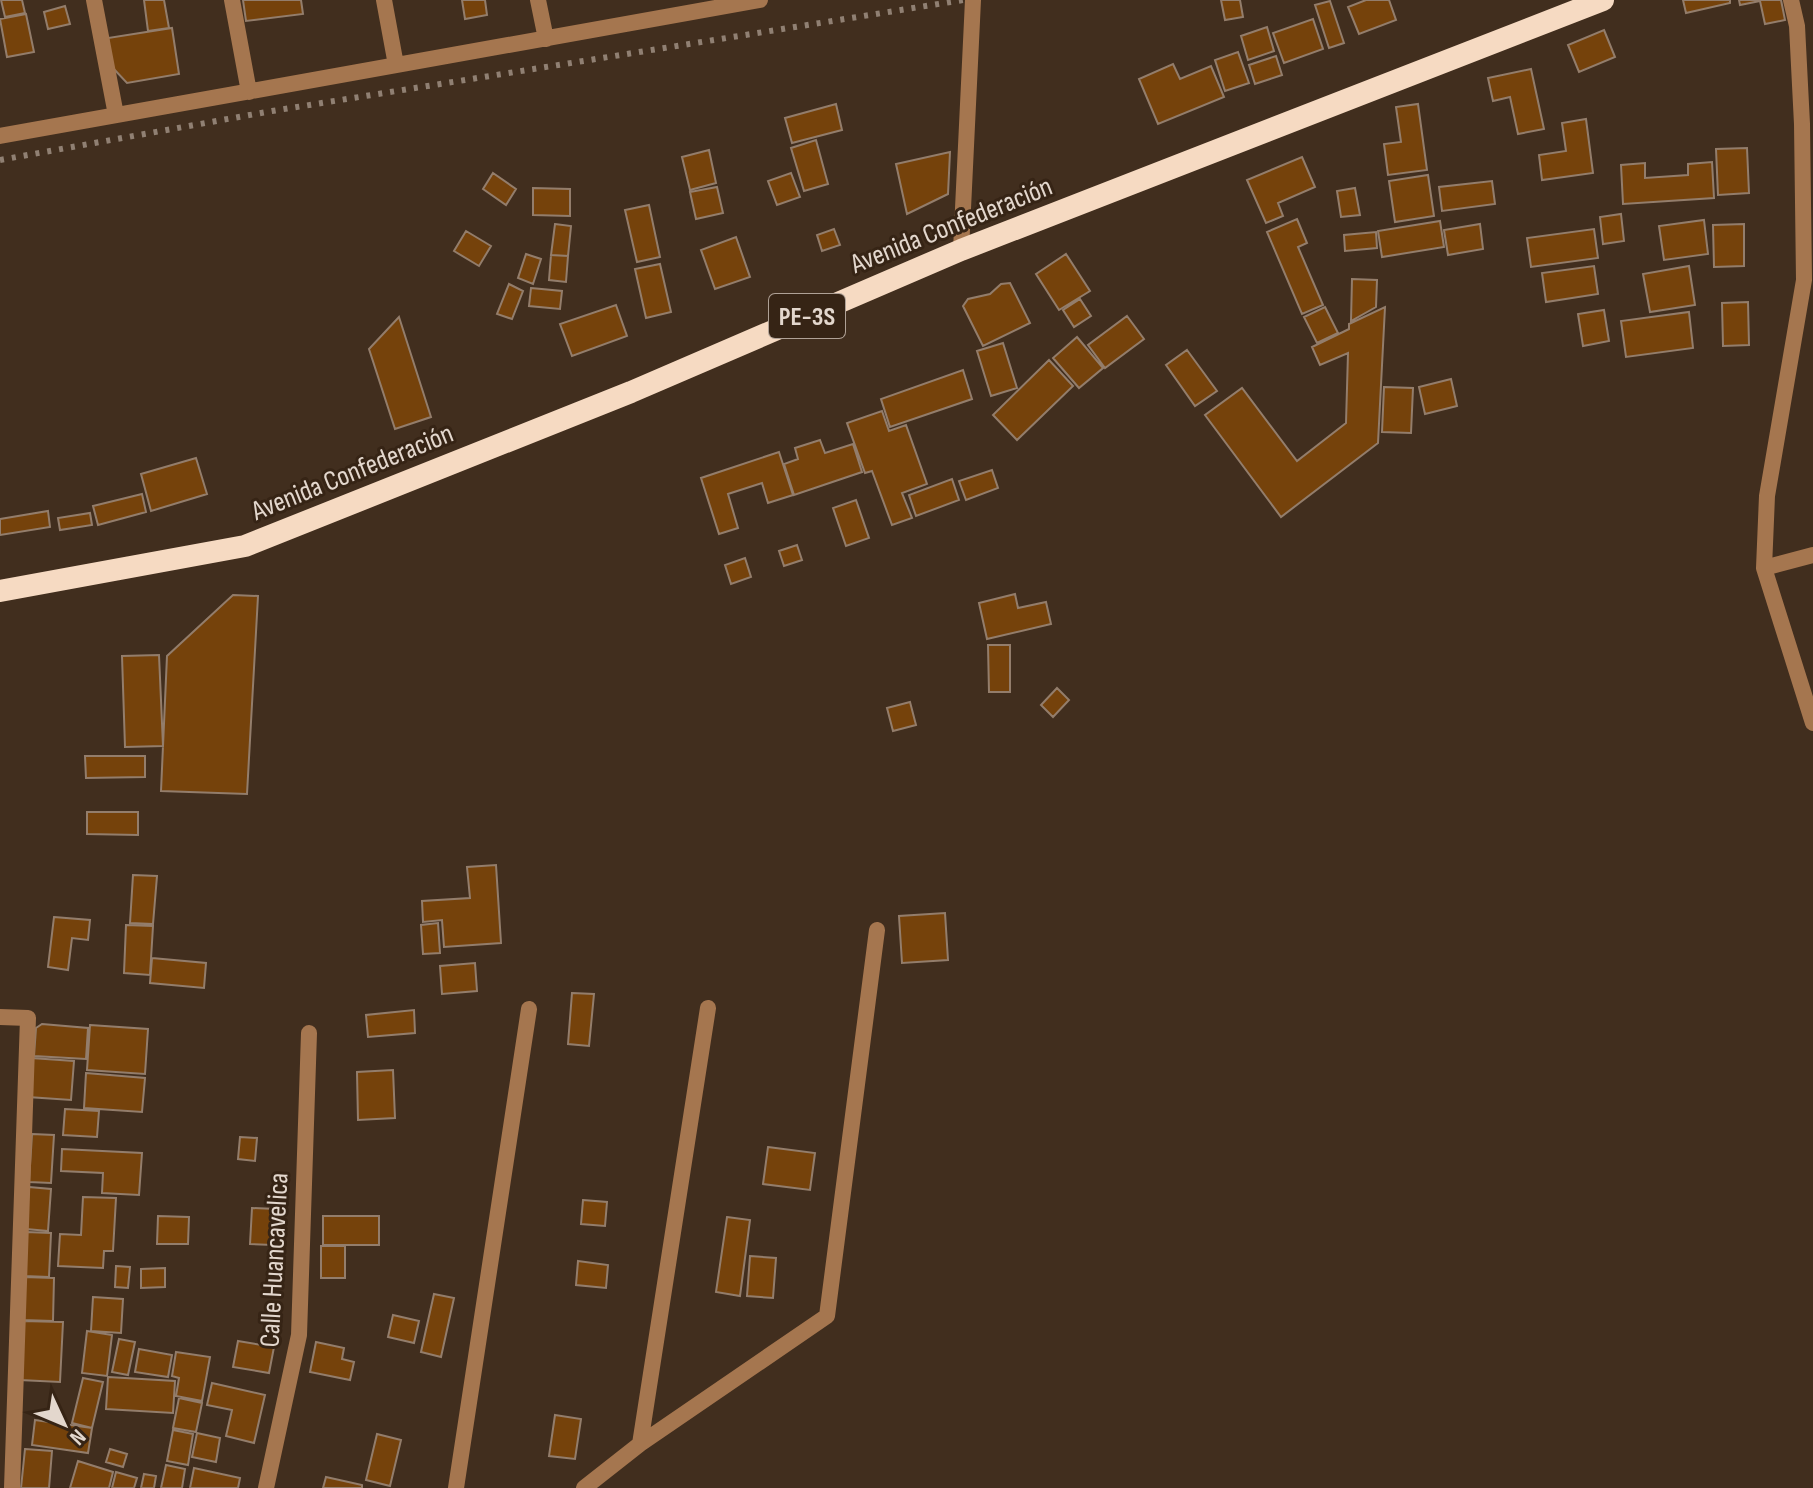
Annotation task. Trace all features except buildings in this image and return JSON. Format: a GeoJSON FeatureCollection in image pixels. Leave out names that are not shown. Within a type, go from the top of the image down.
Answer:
{"type":"FeatureCollection","features":[{"type":"Feature","properties":{"kind":"highway","name":"Avenida Confederación"},"geometry":{"type":"LineString","coordinates":[[0,591],[245,546],[631,392],[961,250],[1603,0]]}},
{"type":"Feature","properties":{"kind":"street"},"geometry":{"type":"LineString","coordinates":[[94,0],[116,115]]}},
{"type":"Feature","properties":{"kind":"street"},"geometry":{"type":"LineString","coordinates":[[232,0],[249,92]]}},
{"type":"Feature","properties":{"kind":"street"},"geometry":{"type":"LineString","coordinates":[[384,0],[396,65]]}},
{"type":"Feature","properties":{"kind":"street"},"geometry":{"type":"LineString","coordinates":[[538,0],[546,39]]}},
{"type":"Feature","properties":{"kind":"street"},"geometry":{"type":"LineString","coordinates":[[0,136],[546,39],[686,7],[760,0]]}},
{"type":"Feature","properties":{"kind":"street"},"geometry":{"type":"LineString","coordinates":[[961,250],[973,0]]}},
{"type":"Feature","properties":{"kind":"street"},"geometry":{"type":"LineString","coordinates":[[1791,0],[1797,26],[1802,110],[1804,280],[1767,496],[1764,568],[1813,723]]}},
{"type":"Feature","properties":{"kind":"street"},"geometry":{"type":"LineString","coordinates":[[1764,568],[1813,555]]}},
{"type":"Feature","properties":{"kind":"street"},"geometry":{"type":"LineString","coordinates":[[584,1488],[640,1444],[827,1316],[877,930]]}},
{"type":"Feature","properties":{"kind":"street"},"geometry":{"type":"LineString","coordinates":[[640,1444],[708,1008]]}},
{"type":"Feature","properties":{"kind":"street"},"geometry":{"type":"LineString","coordinates":[[456,1488],[529,1009]]}},
{"type":"Feature","properties":{"kind":"street"},"geometry":{"type":"LineString","coordinates":[[0,1017],[28,1018],[12,1488]]}},
{"type":"Feature","properties":{"kind":"street","name":"Calle Huancavelica"},"geometry":{"type":"LineString","coordinates":[[266,1488],[299,1335],[309,1033]]}},
{"type":"Feature","properties":{"kind":"railway"},"geometry":{"type":"LineString","coordinates":[[0,160],[272,111],[963,0]]}}]}
